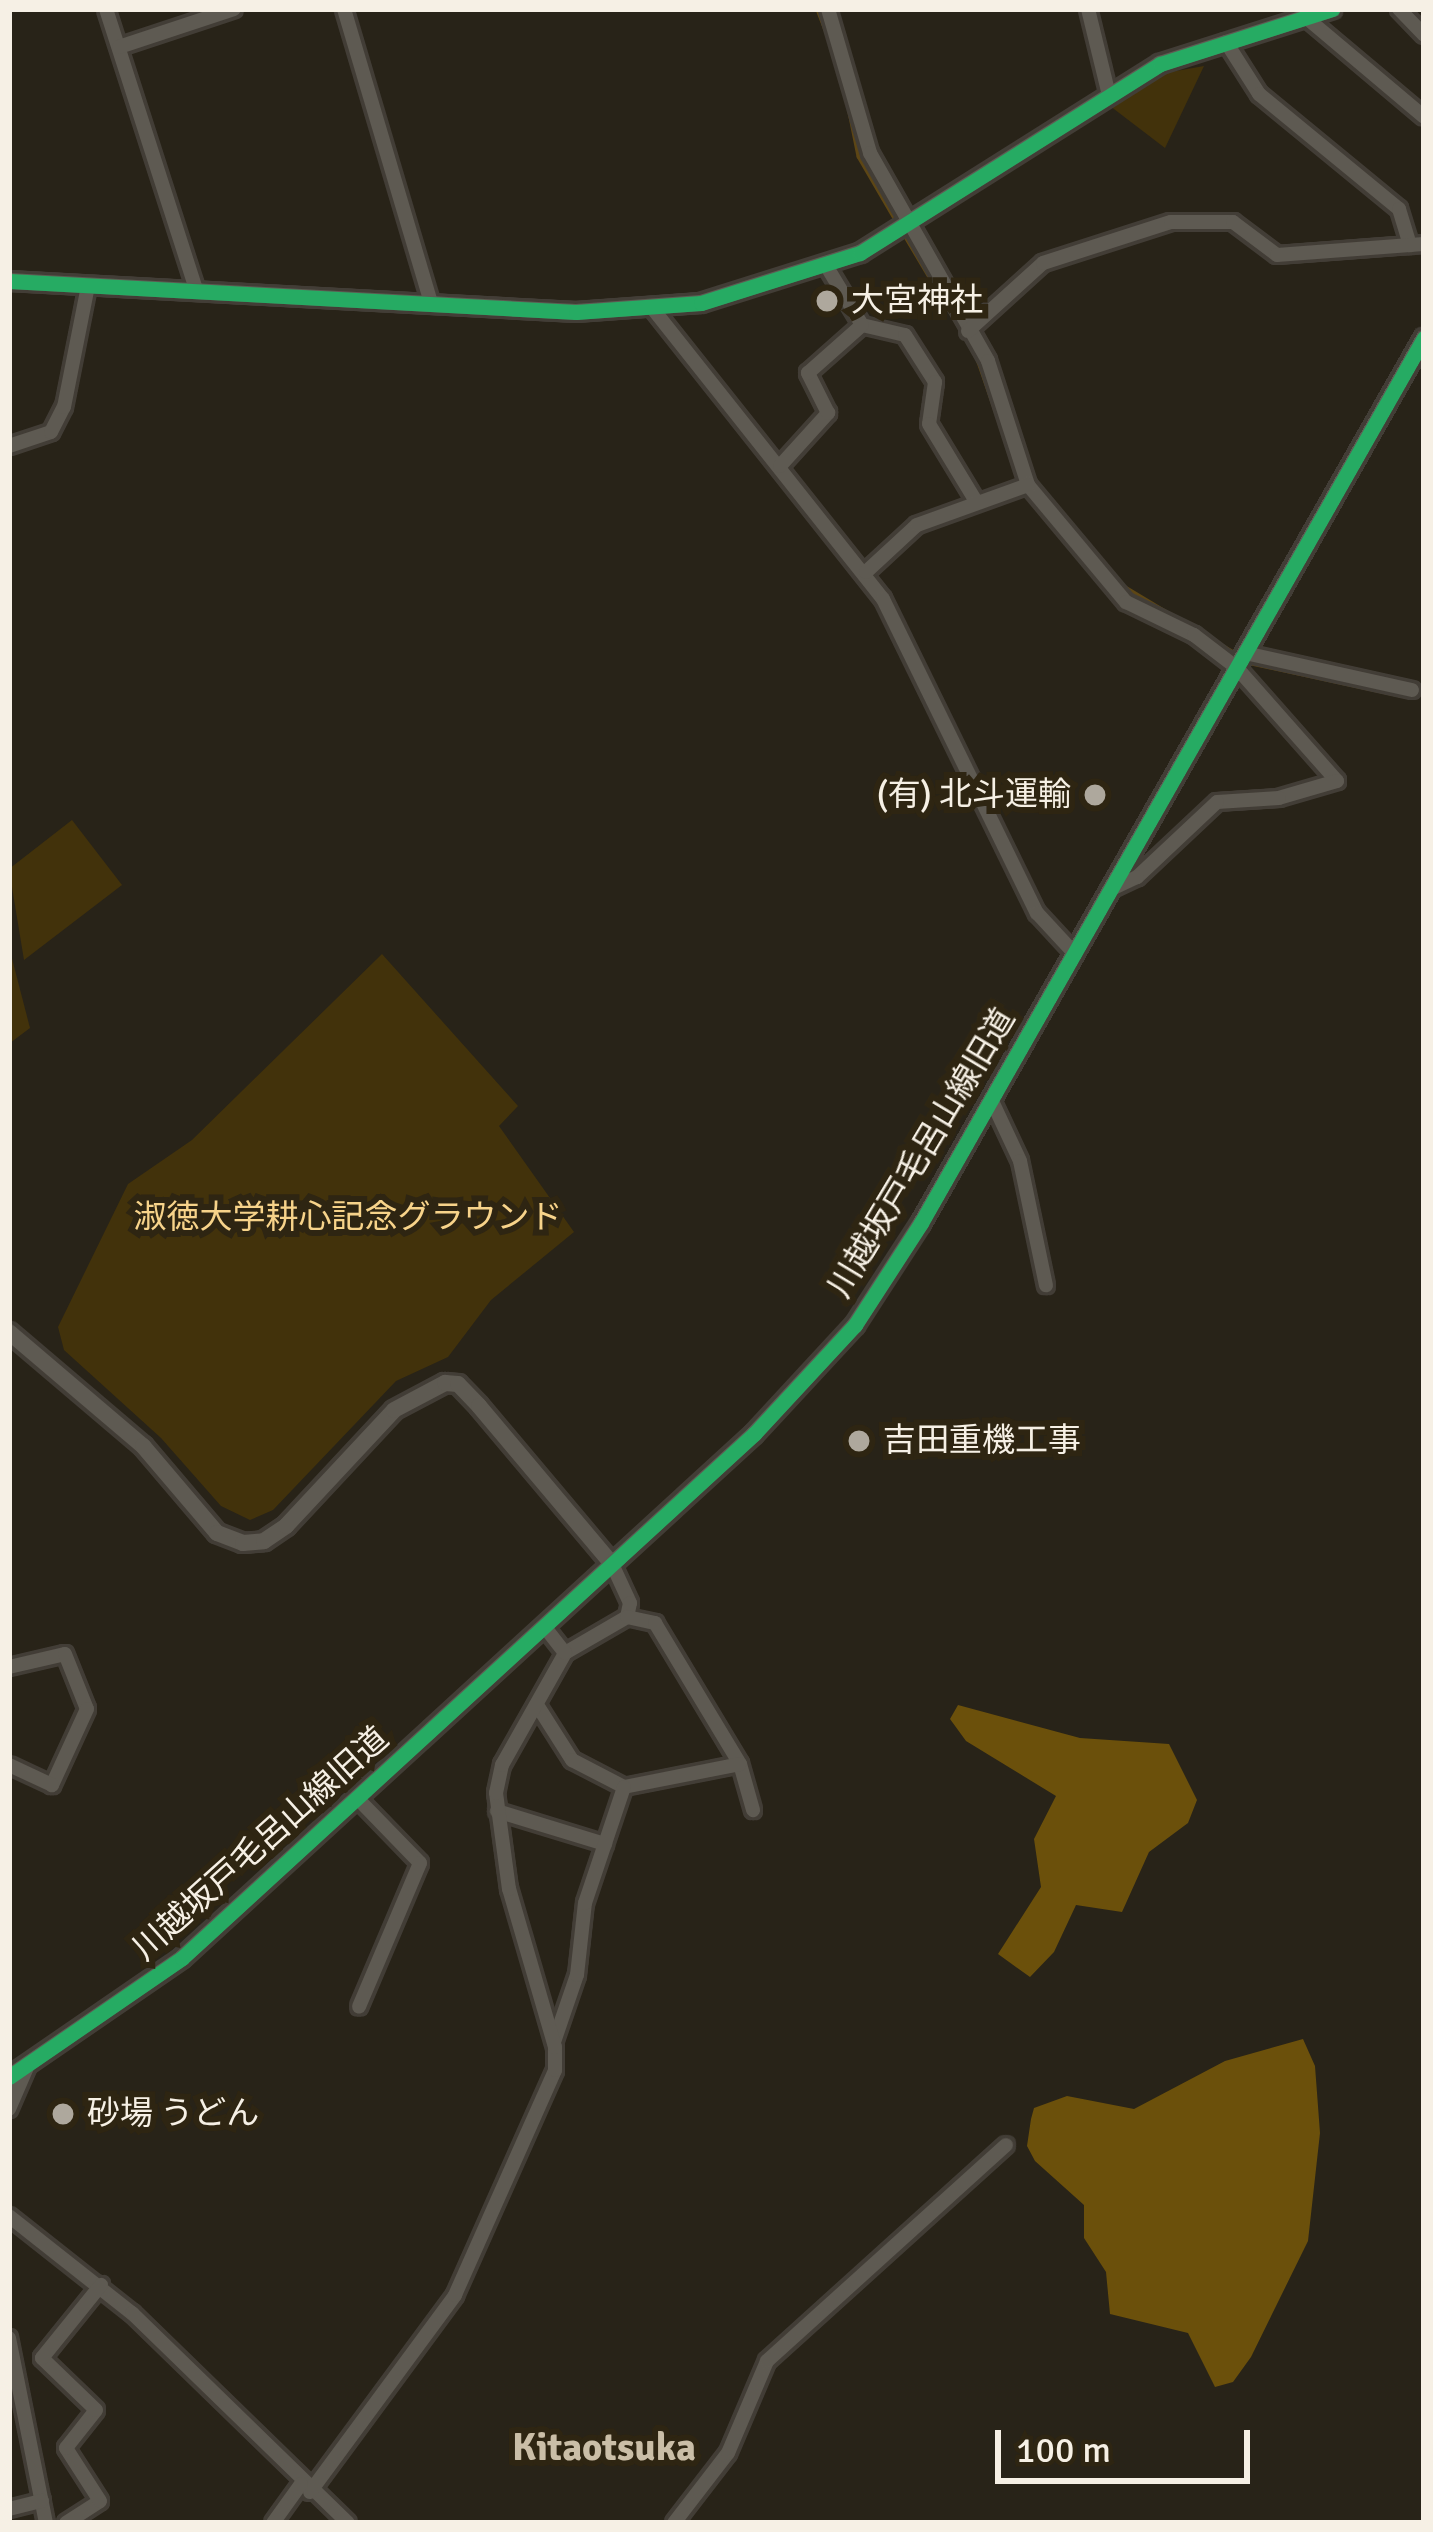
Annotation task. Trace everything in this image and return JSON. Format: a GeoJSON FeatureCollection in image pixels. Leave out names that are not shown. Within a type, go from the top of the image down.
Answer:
{"type":"FeatureCollection","features":[{"type":"Feature","properties":{"kind":"street"},"geometry":{"type":"LineString","coordinates":[[106,9],[196,289]]}},
{"type":"Feature","properties":{"kind":"street"},"geometry":{"type":"LineString","coordinates":[[118,47],[234,9]]}},
{"type":"Feature","properties":{"kind":"street"},"geometry":{"type":"LineString","coordinates":[[344,9],[430,300]]}},
{"type":"Feature","properties":{"kind":"street"},"geometry":{"type":"LineString","coordinates":[[827,9],[870,153],[904,227],[988,361],[1025,477],[1126,602],[1241,660],[1412,690]]}},
{"type":"Feature","properties":{"kind":"street"},"geometry":{"type":"LineString","coordinates":[[1088,9],[1109,95]]}},
{"type":"Feature","properties":{"kind":"street"},"geometry":{"type":"LineString","coordinates":[[9,281],[653,309],[827,267],[904,227],[1160,64],[1310,20],[1332,9]]}},
{"type":"Feature","properties":{"kind":"street"},"geometry":{"type":"LineString","coordinates":[[1399,9],[1424,34]]}},
{"type":"Feature","properties":{"kind":"street"},"geometry":{"type":"LineString","coordinates":[[1310,20],[1424,117]]}},
{"type":"Feature","properties":{"kind":"street"},"geometry":{"type":"LineString","coordinates":[[968,331],[1043,263],[1171,222],[1233,222],[1277,255],[1417,244],[1399,209],[1259,94],[1226,42]]}},
{"type":"Feature","properties":{"kind":"street"},"geometry":{"type":"LineString","coordinates":[[827,267],[862,325],[905,335],[935,382],[929,424],[955,456],[977,502]]}},
{"type":"Feature","properties":{"kind":"street"},"geometry":{"type":"LineString","coordinates":[[9,446],[52,432],[64,407],[88,286]]}},
{"type":"Feature","properties":{"kind":"street"},"geometry":{"type":"LineString","coordinates":[[653,309],[866,572],[1020,866],[1037,913],[1074,953]]}},
{"type":"Feature","properties":{"kind":"street"},"geometry":{"type":"LineString","coordinates":[[780,466],[828,412],[808,373],[862,325]]}},
{"type":"Feature","properties":{"kind":"street","name":"川越坂戸毛呂山線旧道"},"geometry":{"type":"LineString","coordinates":[[9,2078],[182,1958],[791,1397],[855,1325],[991,1099],[1424,338]]}},
{"type":"Feature","properties":{"kind":"street"},"geometry":{"type":"LineString","coordinates":[[866,572],[916,525],[1025,477]]}},
{"type":"Feature","properties":{"kind":"street"},"geometry":{"type":"LineString","coordinates":[[1109,890],[1136,877],[1217,802],[1279,798],[1337,781],[1241,660]]}},
{"type":"Feature","properties":{"kind":"street"},"geometry":{"type":"LineString","coordinates":[[991,1099],[1020,1161],[1046,1285]]}},
{"type":"Feature","properties":{"kind":"street"},"geometry":{"type":"LineString","coordinates":[[9,1332],[143,1446],[217,1533],[243,1543],[264,1541],[286,1526],[394,1410],[445,1382],[458,1384],[612,1564],[630,1603],[627,1617]]}},
{"type":"Feature","properties":{"kind":"street"},"geometry":{"type":"LineString","coordinates":[[554,2042],[509,1889],[497,1811],[502,1765],[539,1708],[565,1653],[627,1617],[655,1623],[740,1764],[753,1810]]}},
{"type":"Feature","properties":{"kind":"street"},"geometry":{"type":"LineString","coordinates":[[545,1627],[565,1653]]}},
{"type":"Feature","properties":{"kind":"street"},"geometry":{"type":"LineString","coordinates":[[9,1667],[65,1654],[87,1709],[52,1785],[9,1765]]}},
{"type":"Feature","properties":{"kind":"street"},"geometry":{"type":"LineString","coordinates":[[539,1708],[572,1760],[624,1787],[740,1764]]}},
{"type":"Feature","properties":{"kind":"street"},"geometry":{"type":"LineString","coordinates":[[273,2523],[306,2488],[455,2295],[554,2071],[554,2042],[624,1787]]}},
{"type":"Feature","properties":{"kind":"street"},"geometry":{"type":"LineString","coordinates":[[358,1799],[420,1863],[359,2007]]}},
{"type":"Feature","properties":{"kind":"street"},"geometry":{"type":"LineString","coordinates":[[497,1811],[605,1844]]}},
{"type":"Feature","properties":{"kind":"street"},"geometry":{"type":"LineString","coordinates":[[9,2109],[28,2066]]}},
{"type":"Feature","properties":{"kind":"street"},"geometry":{"type":"LineString","coordinates":[[674,2523],[728,2453],[767,2361],[1006,2145]]}},
{"type":"Feature","properties":{"kind":"street"},"geometry":{"type":"LineString","coordinates":[[9,2216],[101,2285],[306,2488],[348,2523]]}},
{"type":"Feature","properties":{"kind":"street"},"geometry":{"type":"LineString","coordinates":[[66,2523],[100,2501],[66,2448],[96,2410],[42,2357],[101,2285]]}},
{"type":"Feature","properties":{"kind":"street"},"geometry":{"type":"LineString","coordinates":[[9,2338],[46,2523]]}},
{"type":"Feature","properties":{"kind":"street"},"geometry":{"type":"LineString","coordinates":[[9,2509],[42,2501]]}},
{"type":"Feature","properties":{"kind":"green space"},"geometry":{"type":"Polygon","coordinates":[[[1204,66],[1165,148],[1110,106],[1165,73],[1204,66]]]}},
{"type":"Feature","properties":{"kind":"green space"},"geometry":{"type":"Polygon","coordinates":[[[72,820],[122,885],[24,960],[9,869],[72,820]]]}},
{"type":"Feature","properties":{"kind":"green space"},"geometry":{"type":"Polygon","coordinates":[[[9,947],[30,1028],[10,1043],[9,1042],[9,947]]]}},
{"type":"Feature","properties":{"kind":"green space","name":"淑徳大学耕心記念グラウンド"},"geometry":{"type":"Polygon","coordinates":[[[382,954],[518,1106],[499,1126],[574,1232],[491,1300],[448,1357],[396,1381],[273,1510],[250,1520],[221,1506],[161,1438],[64,1350],[58,1327],[128,1184],[192,1140],[382,954]]]}},
{"type":"Feature","properties":{"kind":"shaded area"},"geometry":{"type":"Polygon","coordinates":[[[958,1705],[1080,1738],[1169,1744],[1197,1800],[1188,1823],[1149,1852],[1122,1912],[1076,1905],[1054,1952],[1030,1977],[998,1954],[1041,1887],[1034,1839],[1056,1796],[966,1741],[950,1719],[958,1705]]]}},
{"type":"Feature","properties":{"kind":"shaded area"},"geometry":{"type":"Polygon","coordinates":[[[1303,2039],[1315,2066],[1320,2133],[1308,2241],[1251,2357],[1233,2382],[1215,2387],[1188,2333],[1110,2314],[1106,2272],[1084,2238],[1084,2205],[1035,2161],[1027,2146],[1031,2119],[1034,2108],[1067,2096],[1134,2109],[1225,2061],[1303,2039]]]}},
{"type":"Feature","properties":{"kind":"waterway"},"geometry":{"type":"LineString","coordinates":[[818,9],[832,45]]}},
{"type":"Feature","properties":{"kind":"waterway"},"geometry":{"type":"LineString","coordinates":[[848,102],[859,156],[898,223]]}},
{"type":"Feature","properties":{"kind":"waterway"},"geometry":{"type":"LineString","coordinates":[[904,233],[977,356],[1015,465]]}},
{"type":"Feature","properties":{"kind":"waterway"},"geometry":{"type":"LineString","coordinates":[[1033,479],[1124,587],[1239,656]]}},
{"type":"Feature","properties":{"kind":"waterway"},"geometry":{"type":"LineString","coordinates":[[1249,662],[1401,695]]}},
{"type":"Feature","properties":{"kind":"cycle path"},"geometry":{"type":"LineString","coordinates":[[9,281],[576,312],[701,303],[860,253],[1160,64],[1332,9]]}},
{"type":"Feature","properties":{"kind":"cycle path"},"geometry":{"type":"LineString","coordinates":[[9,2077],[182,1958],[754,1434],[855,1325],[921,1223],[1424,338]]}},
{"type":"Feature","properties":{"kind":"place","name":"大宮神社"},"geometry":{"type":"Point","coordinates":[827,301]}},
{"type":"Feature","properties":{"kind":"place","name":"(有) 北斗運輸"},"geometry":{"type":"Point","coordinates":[1095,795]}},
{"type":"Feature","properties":{"kind":"place","name":"吉田重機工事"},"geometry":{"type":"Point","coordinates":[859,1441]}},
{"type":"Feature","properties":{"kind":"place","name":"砂場 うどん"},"geometry":{"type":"Point","coordinates":[63,2114]}},
{"type":"Feature","properties":{"kind":"district","name":"Kitaotsuka"},"geometry":{"type":"Point","coordinates":[604,2447]}}]}
